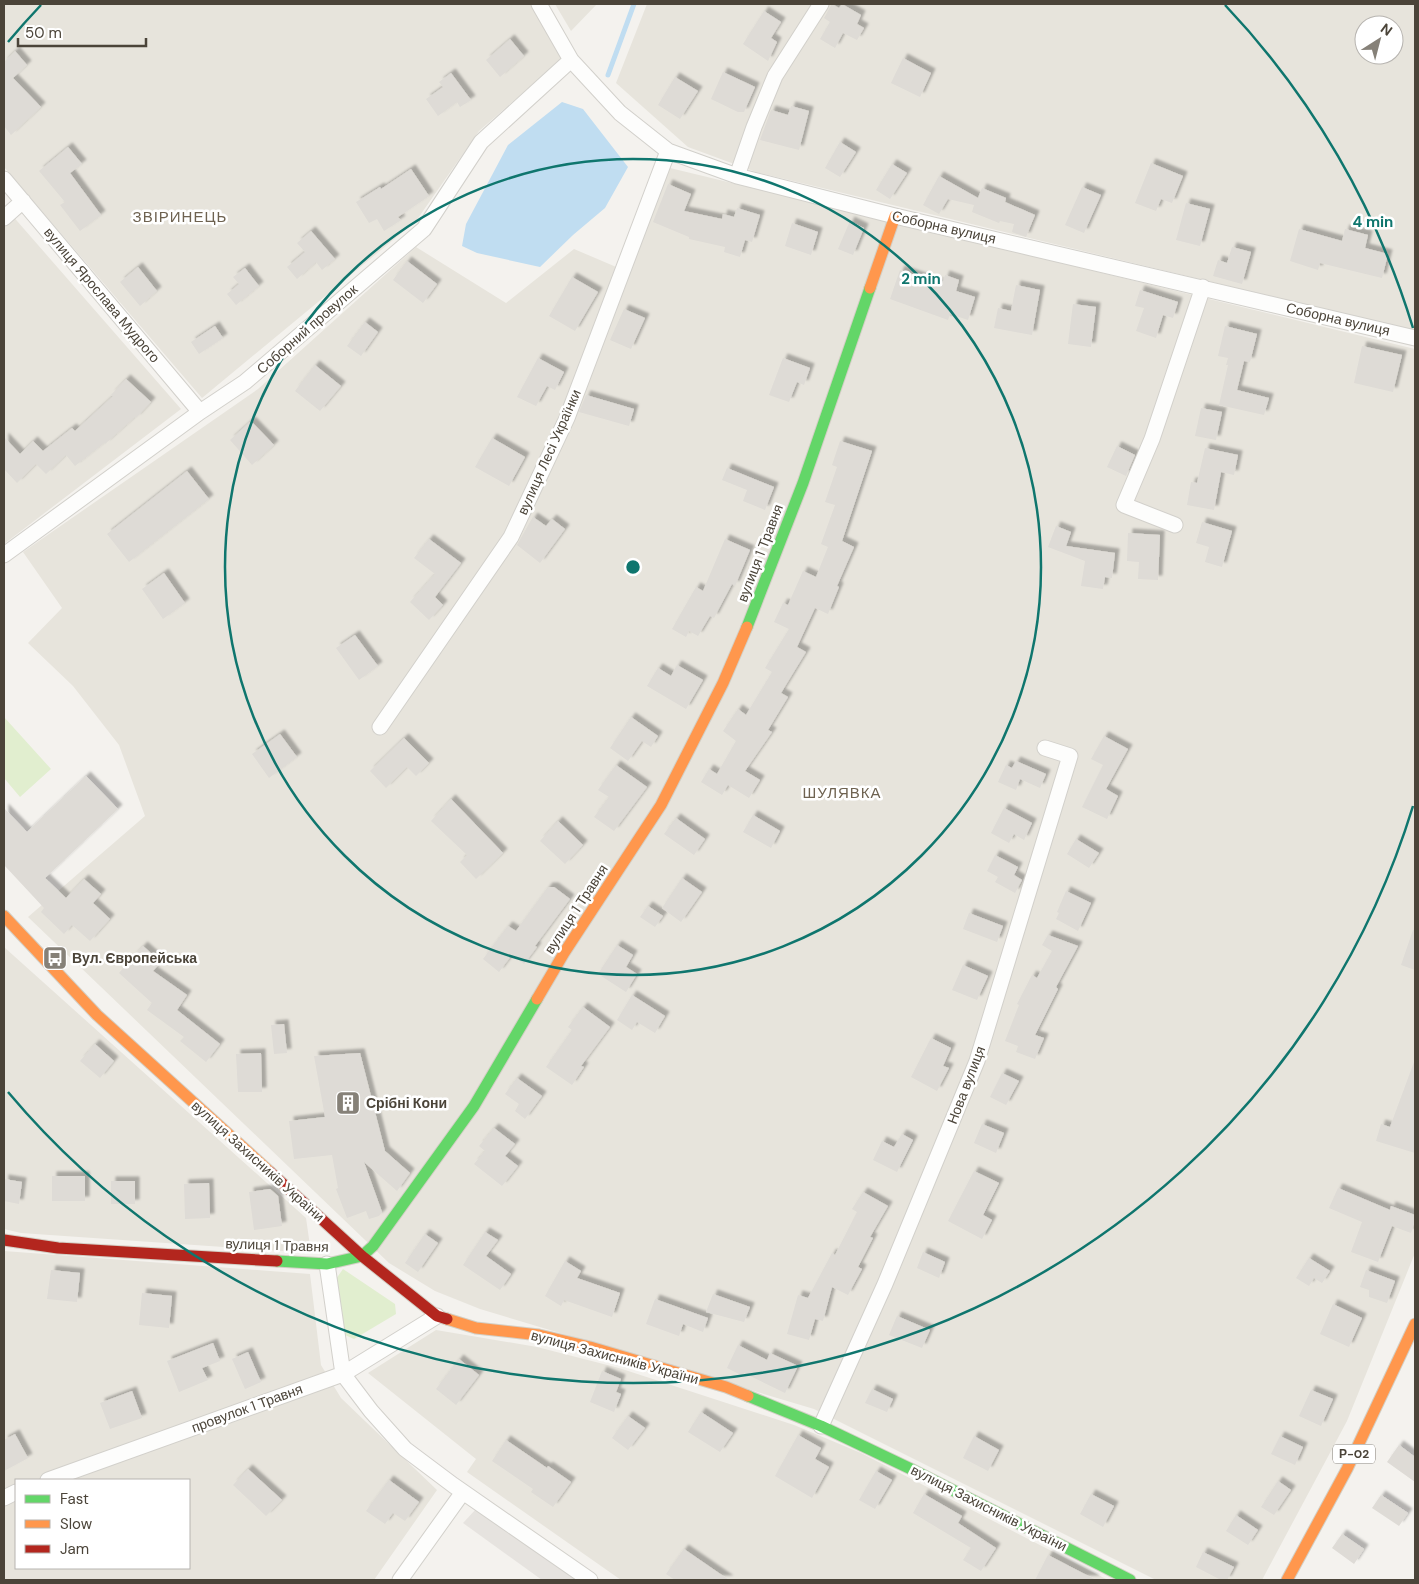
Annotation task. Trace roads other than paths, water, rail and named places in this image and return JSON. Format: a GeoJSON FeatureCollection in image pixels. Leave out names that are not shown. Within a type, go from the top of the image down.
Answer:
{"type":"FeatureCollection","features":[{"type":"Feature","properties":{"kind":"street","name":"Соборна вулиця"},"geometry":{"type":"LineString","coordinates":[[539,4],[571,60],[620,113],[668,151],[737,176],[895,216],[1415,338]]}},
{"type":"Feature","properties":{"kind":"street"},"geometry":{"type":"LineString","coordinates":[[737,176],[754,127],[775,76],[821,4]]}},
{"type":"Feature","properties":{"kind":"street","name":"Соборний провулок"},"geometry":{"type":"LineString","coordinates":[[4,555],[200,412],[245,382],[424,229],[481,142],[571,60]]}},
{"type":"Feature","properties":{"kind":"street","name":"вулиця Лесі Українки"},"geometry":{"type":"LineString","coordinates":[[380,727],[512,536],[566,418],[668,151]]}},
{"type":"Feature","properties":{"kind":"street","name":"вулиця Ярослава Мудрого"},"geometry":{"type":"LineString","coordinates":[[4,180],[200,412]]}},
{"type":"Feature","properties":{"kind":"street"},"geometry":{"type":"LineString","coordinates":[[4,218],[23,201]]}},
{"type":"Feature","properties":{"kind":"street","name":"вулиця 1 Травня"},"geometry":{"type":"LineString","coordinates":[[4,1240],[67,1248],[327,1264],[362,1256],[373,1246],[474,1106],[564,953],[661,805],[724,683],[759,599],[803,483],[895,216]]}},
{"type":"Feature","properties":{"kind":"street"},"geometry":{"type":"LineString","coordinates":[[1174,525],[1124,506],[1152,439],[1203,287]]}},
{"type":"Feature","properties":{"kind":"street","name":"Нова вулиця"},"geometry":{"type":"LineString","coordinates":[[821,1426],[886,1284],[977,1061],[1070,756],[1045,748]]}},
{"type":"Feature","properties":{"kind":"street","name":"вулиця Захисників України"},"geometry":{"type":"LineString","coordinates":[[4,916],[97,1015],[362,1256],[437,1316],[476,1328],[539,1335],[590,1347],[726,1387],[821,1426],[911,1469],[1130,1580]]}},
{"type":"Feature","properties":{"kind":"street"},"geometry":{"type":"LineString","coordinates":[[327,1264],[343,1374],[371,1411],[405,1449],[463,1492],[590,1580]]}},
{"type":"Feature","properties":{"kind":"street","name":"провулок 1 Травня"},"geometry":{"type":"LineString","coordinates":[[51,1479],[343,1374],[437,1316]]}},
{"type":"Feature","properties":{"kind":"street","name":"Р-02"},"geometry":{"type":"LineString","coordinates":[[1287,1580],[1347,1470],[1415,1324]]}},
{"type":"Feature","properties":{"kind":"street"},"geometry":{"type":"LineString","coordinates":[[400,1580],[463,1492]]}},
{"type":"Feature","properties":{"kind":"water"},"geometry":{"type":"Polygon","coordinates":[[[562,102],[583,109],[628,167],[605,208],[573,235],[540,267],[477,253],[462,246],[466,224],[508,145],[562,102]]]}},
{"type":"Feature","properties":{"kind":"waterway"},"geometry":{"type":"LineString","coordinates":[[608,75],[634,4]]}},
{"type":"Feature","properties":{"kind":"place","name":"Вул. Європейська"},"geometry":{"type":"Point","coordinates":[55,958]}},
{"type":"Feature","properties":{"kind":"place","name":"Срібні Кони"},"geometry":{"type":"Point","coordinates":[348,1103]}},
{"type":"Feature","properties":{"kind":"district","name":"ЗВІРИНЕЦЬ"},"geometry":{"type":"Point","coordinates":[180,217]}},
{"type":"Feature","properties":{"kind":"district","name":"ШУЛЯВКА"},"geometry":{"type":"Point","coordinates":[842,793]}}]}
